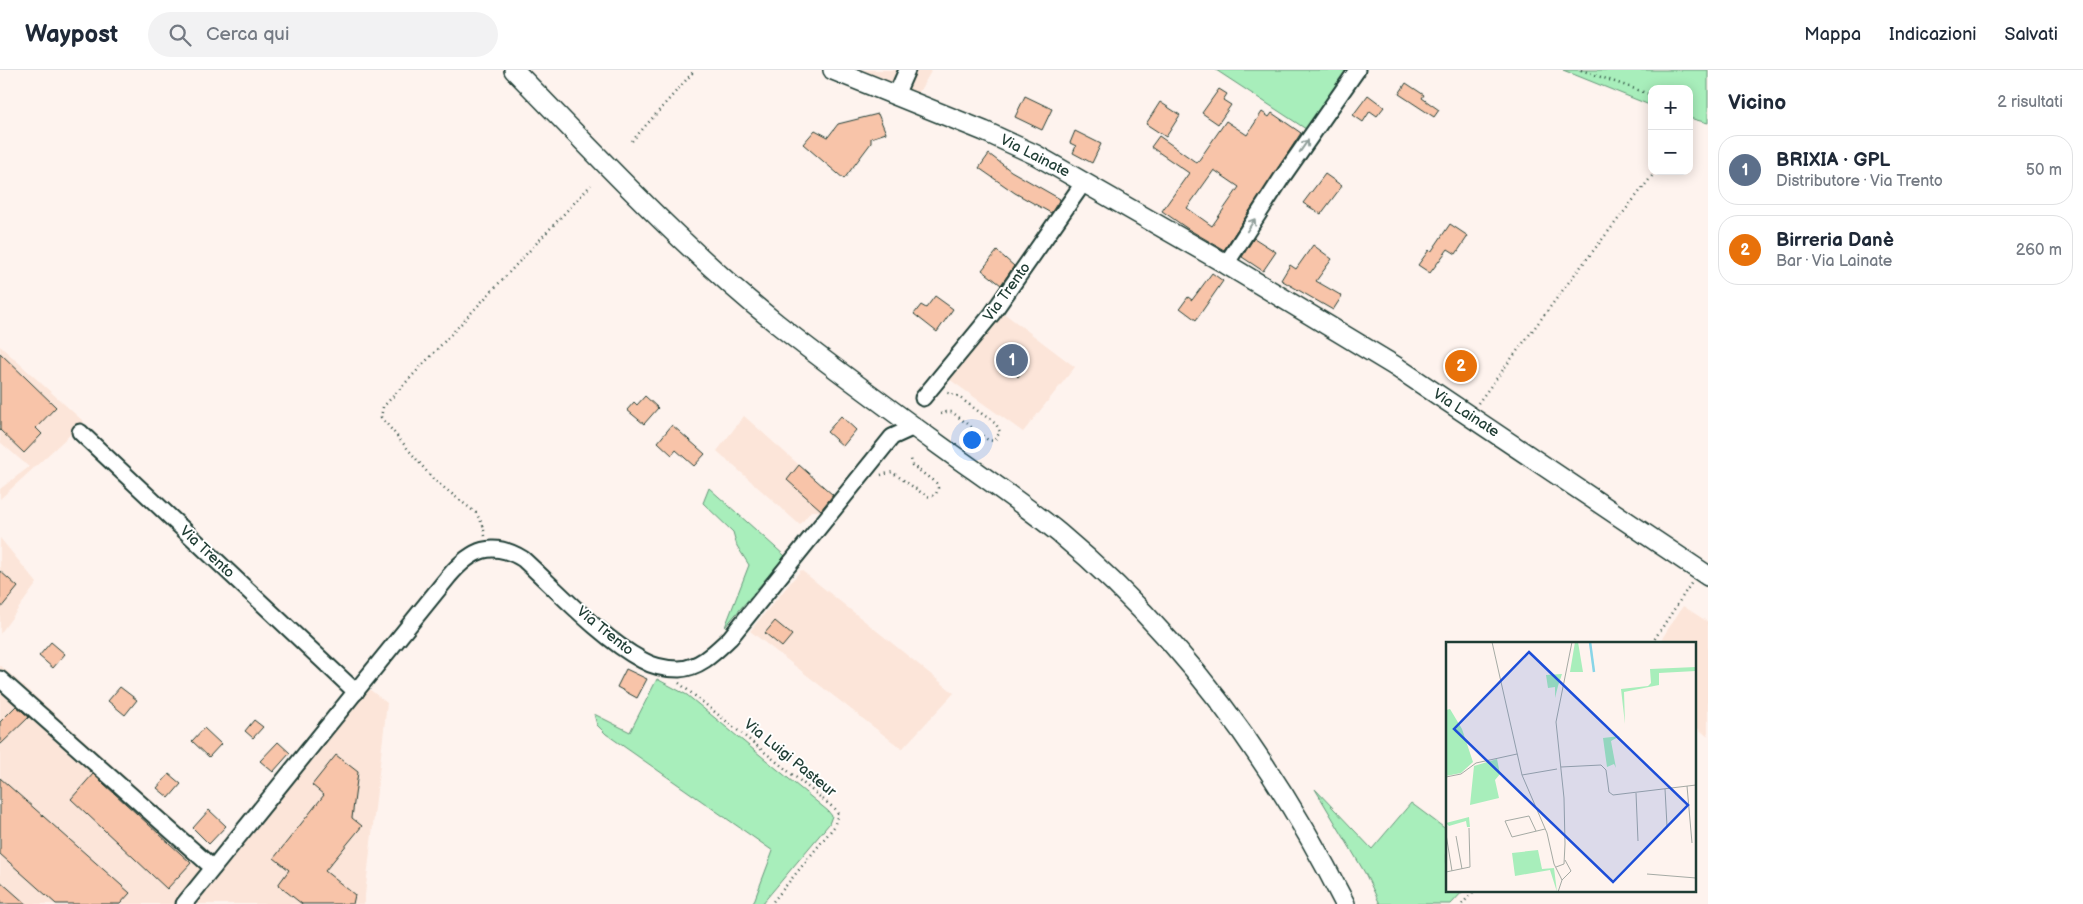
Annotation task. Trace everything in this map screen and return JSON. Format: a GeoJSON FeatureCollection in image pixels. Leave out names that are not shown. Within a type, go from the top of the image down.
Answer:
{"type":"FeatureCollection","features":[{"type":"Feature","properties":{"kind":"main road"},"geometry":{"type":"LineString","coordinates":[[514,70],[723,277],[775,321],[895,413],[1057,532],[1097,567],[1180,653],[1233,718],[1282,789],[1324,862],[1345,904]]}},
{"type":"Feature","properties":{"kind":"main road","name":"Via Lainate"},"geometry":{"type":"LineString","coordinates":[[833,70],[984,130],[1036,155],[1226,264],[1395,366],[1704,573]]}},
{"type":"Feature","properties":{"kind":"street"},"geometry":{"type":"LineString","coordinates":[[896,95],[907,70]]}},
{"type":"Feature","properties":{"kind":"street"},"geometry":{"type":"LineString","coordinates":[[1226,264],[1281,179],[1357,70]]}},
{"type":"Feature","properties":{"kind":"street","name":"Via Trento"},"geometry":{"type":"LineString","coordinates":[[923,398],[992,314],[1084,182]]}},
{"type":"Feature","properties":{"kind":"street"},"geometry":{"type":"LineString","coordinates":[[892,437],[895,413]]}},
{"type":"Feature","properties":{"kind":"street"},"geometry":{"type":"LineString","coordinates":[[892,437],[914,427]]}},
{"type":"Feature","properties":{"kind":"street","name":"Via Trento"},"geometry":{"type":"LineString","coordinates":[[80,432],[356,692]]}},
{"type":"Feature","properties":{"kind":"street","name":"Via Trento"},"geometry":{"type":"LineString","coordinates":[[484,550],[503,549],[523,559],[598,628],[622,647],[642,660],[663,668],[680,669],[698,664],[715,653],[730,638],[892,437]]}},
{"type":"Feature","properties":{"kind":"street"},"geometry":{"type":"LineString","coordinates":[[184,904],[459,564],[466,558],[484,550]]}},
{"type":"Feature","properties":{"kind":"street"},"geometry":{"type":"LineString","coordinates":[[0,679],[213,868]]}},
{"type":"Feature","properties":{"kind":"path"},"geometry":{"type":"LineString","coordinates":[[632,141],[696,70]]}},
{"type":"Feature","properties":{"kind":"path"},"geometry":{"type":"LineString","coordinates":[[1582,70],[1648,94]]}},
{"type":"Feature","properties":{"kind":"path"},"geometry":{"type":"LineString","coordinates":[[1469,415],[1575,274],[1653,175]]}},
{"type":"Feature","properties":{"kind":"path"},"geometry":{"type":"LineString","coordinates":[[484,550],[485,535],[483,525],[476,513],[433,479],[381,417],[383,407],[592,185]]}},
{"type":"Feature","properties":{"kind":"path"},"geometry":{"type":"LineString","coordinates":[[934,385],[943,392],[956,395],[996,424],[1000,432],[994,441],[988,440],[952,412],[941,414]]}},
{"type":"Feature","properties":{"kind":"path"},"geometry":{"type":"LineString","coordinates":[[876,481],[881,474],[892,472],[926,496],[936,494],[938,488],[936,483],[912,464],[911,458]]}},
{"type":"Feature","properties":{"kind":"path"},"geometry":{"type":"LineString","coordinates":[[1653,642],[1704,573]]}},
{"type":"Feature","properties":{"kind":"path","name":"Via Luigi Pasteur"},"geometry":{"type":"LineString","coordinates":[[663,668],[835,809],[838,814],[834,828],[771,904]]}},
{"type":"Feature","properties":{"kind":"path"},"geometry":{"type":"LineString","coordinates":[[1462,904],[1473,892]]}},
{"type":"Feature","properties":{"kind":"shaded area"},"geometry":{"type":"Polygon","coordinates":[[[849,70],[932,70],[916,97],[849,70]]]}},
{"type":"Feature","properties":{"kind":"shaded area"},"geometry":{"type":"Polygon","coordinates":[[[1001,311],[1075,367],[1023,432],[949,379],[1001,311]]]}},
{"type":"Feature","properties":{"kind":"shaded area"},"geometry":{"type":"Polygon","coordinates":[[[0,346],[84,422],[0,499],[0,489],[29,467],[0,442],[0,346]]]}},
{"type":"Feature","properties":{"kind":"shaded area"},"geometry":{"type":"Polygon","coordinates":[[[744,416],[833,495],[821,511],[811,511],[800,525],[717,451],[744,416]]]}},
{"type":"Feature","properties":{"kind":"shaded area"},"geometry":{"type":"Polygon","coordinates":[[[0,538],[37,583],[0,634],[0,538]]]}},
{"type":"Feature","properties":{"kind":"shaded area"},"geometry":{"type":"Polygon","coordinates":[[[801,570],[954,693],[902,749],[750,631],[801,570]]]}},
{"type":"Feature","properties":{"kind":"shaded area"},"geometry":{"type":"Polygon","coordinates":[[[1683,606],[1708,622],[1708,737],[1696,727],[1696,642],[1660,642],[1683,606]]]}},
{"type":"Feature","properties":{"kind":"shaded area"},"geometry":{"type":"Polygon","coordinates":[[[0,665],[225,866],[369,689],[387,703],[364,904],[0,904],[0,665]]]}},
{"type":"Feature","properties":{"kind":"green space"},"geometry":{"type":"Polygon","coordinates":[[[1216,70],[1349,70],[1309,131],[1216,70]]]}},
{"type":"Feature","properties":{"kind":"green space"},"geometry":{"type":"Polygon","coordinates":[[[1563,70],[1708,70],[1708,123],[1693,119],[1693,85],[1648,85],[1648,104],[1563,70]]]}},
{"type":"Feature","properties":{"kind":"green space"},"geometry":{"type":"Polygon","coordinates":[[[709,488],[785,556],[725,627],[749,565],[737,546],[733,532],[703,503],[709,488]]]}},
{"type":"Feature","properties":{"kind":"green space"},"geometry":{"type":"Polygon","coordinates":[[[657,679],[687,695],[832,816],[829,824],[762,904],[753,904],[773,851],[606,734],[597,725],[594,714],[630,732],[657,679]]]}},
{"type":"Feature","properties":{"kind":"green space"},"geometry":{"type":"Polygon","coordinates":[[[1315,789],[1372,849],[1411,803],[1446,829],[1446,892],[1462,892],[1451,904],[1380,904],[1365,873],[1315,789]]]}},
{"type":"Feature","properties":{"kind":"building"},"geometry":{"type":"Polygon","coordinates":[[[1406,83],[1424,95],[1422,98],[1439,110],[1434,117],[1399,94],[1406,83]]]}},
{"type":"Feature","properties":{"kind":"building"},"geometry":{"type":"Polygon","coordinates":[[[1219,89],[1227,94],[1223,100],[1231,105],[1218,124],[1202,113],[1219,89]]]}},
{"type":"Feature","properties":{"kind":"building"},"geometry":{"type":"Polygon","coordinates":[[[1368,95],[1384,107],[1377,116],[1370,111],[1363,122],[1353,115],[1368,95]]]}},
{"type":"Feature","properties":{"kind":"building"},"geometry":{"type":"Polygon","coordinates":[[[1025,96],[1052,109],[1042,130],[1015,117],[1025,96]]]}},
{"type":"Feature","properties":{"kind":"building"},"geometry":{"type":"Polygon","coordinates":[[[1160,102],[1180,115],[1166,137],[1146,124],[1160,102]]]}},
{"type":"Feature","properties":{"kind":"building"},"geometry":{"type":"Polygon","coordinates":[[[1262,112],[1269,117],[1272,113],[1301,133],[1224,250],[1162,211],[1189,173],[1151,147],[1159,136],[1197,163],[1226,121],[1247,135],[1262,112]],[[1214,170],[1187,208],[1212,226],[1239,187],[1214,170]]]}},
{"type":"Feature","properties":{"kind":"building"},"geometry":{"type":"Polygon","coordinates":[[[878,114],[886,133],[871,138],[871,143],[844,179],[803,144],[815,130],[828,137],[838,124],[878,114]]]}},
{"type":"Feature","properties":{"kind":"building"},"geometry":{"type":"Polygon","coordinates":[[[1075,131],[1101,144],[1092,163],[1073,153],[1076,146],[1070,143],[1075,131]]]}},
{"type":"Feature","properties":{"kind":"building"},"geometry":{"type":"Polygon","coordinates":[[[989,154],[1011,171],[1060,199],[1051,213],[1015,193],[979,168],[989,154]]]}},
{"type":"Feature","properties":{"kind":"building"},"geometry":{"type":"Polygon","coordinates":[[[1325,174],[1342,186],[1321,214],[1303,203],[1325,174]]]}},
{"type":"Feature","properties":{"kind":"building"},"geometry":{"type":"Polygon","coordinates":[[[1450,224],[1468,236],[1456,254],[1448,249],[1430,273],[1418,265],[1429,250],[1431,252],[1450,224]]]}},
{"type":"Feature","properties":{"kind":"building"},"geometry":{"type":"Polygon","coordinates":[[[1254,238],[1276,252],[1263,271],[1242,257],[1254,238]]]}},
{"type":"Feature","properties":{"kind":"building"},"geometry":{"type":"Polygon","coordinates":[[[1313,245],[1332,259],[1316,281],[1342,296],[1333,310],[1281,280],[1290,265],[1296,269],[1313,245]]]}},
{"type":"Feature","properties":{"kind":"building"},"geometry":{"type":"Polygon","coordinates":[[[997,251],[1014,266],[1001,285],[982,270],[997,251]]]}},
{"type":"Feature","properties":{"kind":"building"},"geometry":{"type":"Polygon","coordinates":[[[1212,273],[1223,281],[1196,320],[1180,308],[1188,297],[1192,300],[1212,273]]]}},
{"type":"Feature","properties":{"kind":"building"},"geometry":{"type":"Polygon","coordinates":[[[935,296],[953,309],[937,332],[914,314],[921,305],[926,308],[935,296]]]}},
{"type":"Feature","properties":{"kind":"building"},"geometry":{"type":"Polygon","coordinates":[[[0,353],[56,407],[36,428],[42,434],[24,453],[0,430],[0,353]]]}},
{"type":"Feature","properties":{"kind":"building"},"geometry":{"type":"Polygon","coordinates":[[[1014,359],[1025,368],[1018,377],[1007,367],[1014,359]]]}},
{"type":"Feature","properties":{"kind":"building"},"geometry":{"type":"Polygon","coordinates":[[[645,396],[658,408],[644,424],[627,410],[634,402],[637,405],[645,396]]]}},
{"type":"Feature","properties":{"kind":"building"},"geometry":{"type":"Polygon","coordinates":[[[841,416],[856,430],[843,446],[827,432],[841,416]]]}},
{"type":"Feature","properties":{"kind":"building"},"geometry":{"type":"Polygon","coordinates":[[[672,425],[705,454],[694,466],[676,450],[672,455],[658,442],[672,425]]]}},
{"type":"Feature","properties":{"kind":"building"},"geometry":{"type":"Polygon","coordinates":[[[799,465],[833,495],[821,510],[787,480],[799,465]]]}},
{"type":"Feature","properties":{"kind":"building"},"geometry":{"type":"Polygon","coordinates":[[[0,571],[18,587],[0,609],[0,571]]]}},
{"type":"Feature","properties":{"kind":"building"},"geometry":{"type":"Polygon","coordinates":[[[775,621],[792,635],[782,647],[765,633],[775,621]]]}},
{"type":"Feature","properties":{"kind":"building"},"geometry":{"type":"Polygon","coordinates":[[[51,642],[65,654],[53,668],[39,656],[51,642]]]}},
{"type":"Feature","properties":{"kind":"building"},"geometry":{"type":"Polygon","coordinates":[[[626,669],[647,679],[637,698],[617,687],[626,669]]]}},
{"type":"Feature","properties":{"kind":"building"},"geometry":{"type":"Polygon","coordinates":[[[120,687],[137,700],[125,715],[108,701],[120,687]]]}},
{"type":"Feature","properties":{"kind":"building"},"geometry":{"type":"Polygon","coordinates":[[[16,706],[29,717],[0,745],[0,722],[16,706]]]}},
{"type":"Feature","properties":{"kind":"building"},"geometry":{"type":"Polygon","coordinates":[[[254,720],[263,727],[253,738],[245,731],[254,720]]]}},
{"type":"Feature","properties":{"kind":"building"},"geometry":{"type":"Polygon","coordinates":[[[204,728],[221,744],[209,757],[192,741],[204,728]]]}},
{"type":"Feature","properties":{"kind":"building"},"geometry":{"type":"Polygon","coordinates":[[[278,742],[290,753],[273,772],[260,761],[278,742]]]}},
{"type":"Feature","properties":{"kind":"building"},"geometry":{"type":"Polygon","coordinates":[[[336,755],[358,772],[352,818],[362,826],[325,871],[355,895],[353,904],[302,904],[278,885],[289,870],[274,858],[324,795],[312,785],[336,755]]]}},
{"type":"Feature","properties":{"kind":"building"},"geometry":{"type":"Polygon","coordinates":[[[93,774],[191,863],[167,889],[71,799],[93,774]]]}},
{"type":"Feature","properties":{"kind":"building"},"geometry":{"type":"Polygon","coordinates":[[[169,774],[181,784],[169,798],[157,788],[169,774]]]}},
{"type":"Feature","properties":{"kind":"building"},"geometry":{"type":"Polygon","coordinates":[[[0,778],[130,893],[120,904],[56,904],[0,854],[0,778]]]}},
{"type":"Feature","properties":{"kind":"building"},"geometry":{"type":"Polygon","coordinates":[[[209,810],[226,826],[209,844],[193,828],[209,810]]]}},
{"type":"Feature","properties":{"kind":"building"},"geometry":{"type":"Polygon","coordinates":[[[0,881],[26,904],[0,904],[0,881]]]}},
{"type":"Feature","properties":{"kind":"place","name":"BRIXIA • GPL"},"geometry":{"type":"Point","coordinates":[1012,360]}},
{"type":"Feature","properties":{"kind":"place","name":"Birreria Danè"},"geometry":{"type":"Point","coordinates":[1461,366]}}]}
